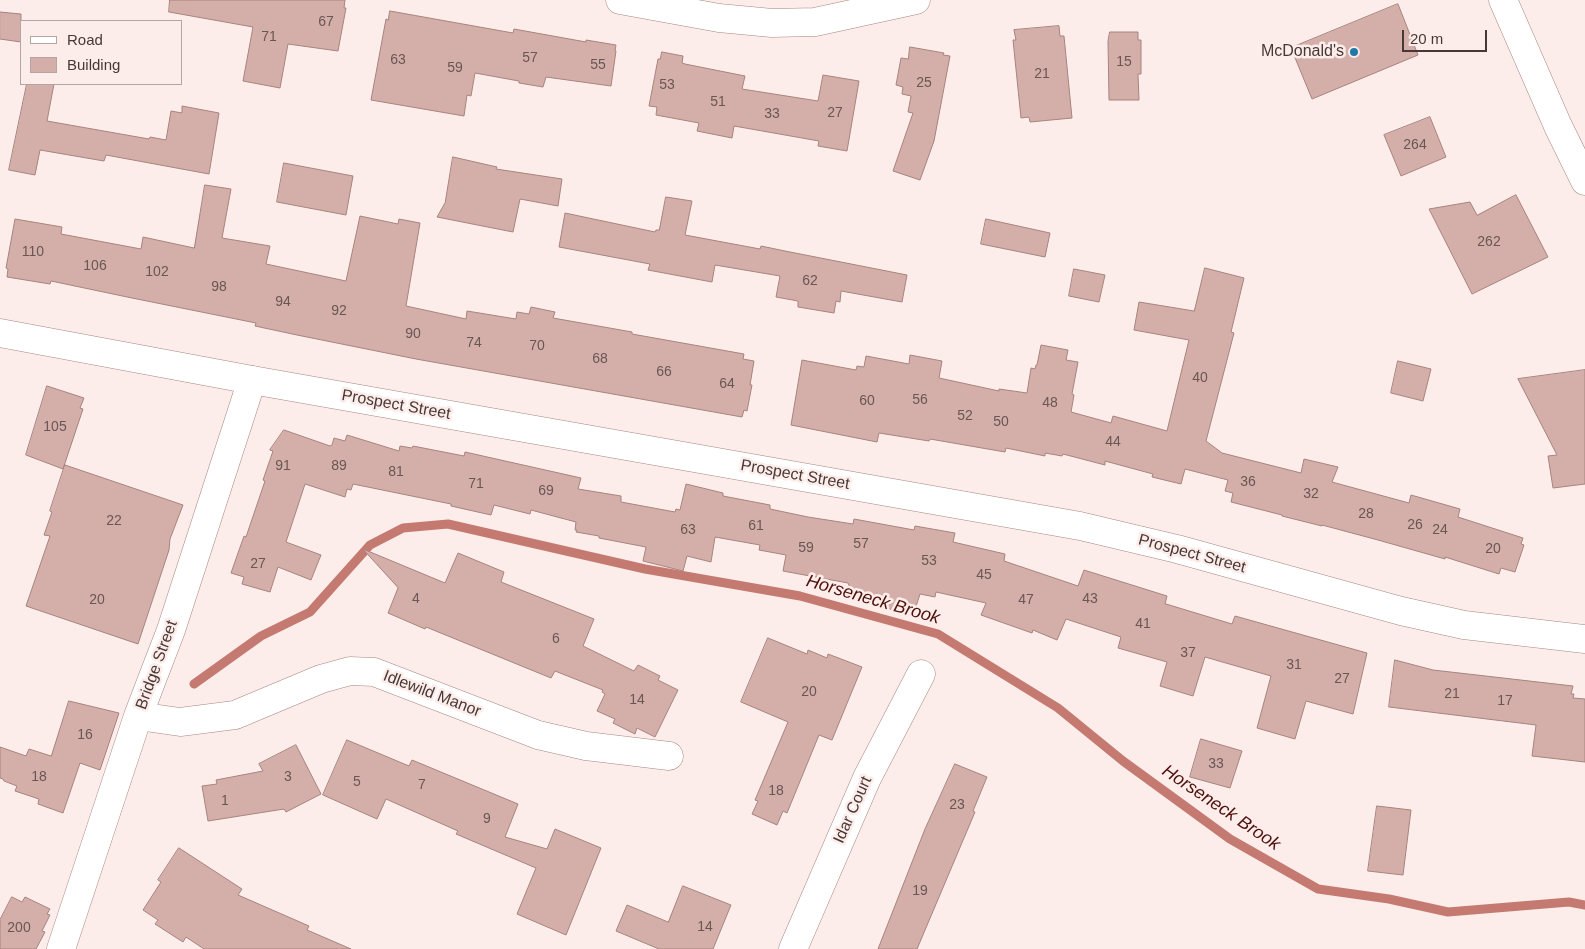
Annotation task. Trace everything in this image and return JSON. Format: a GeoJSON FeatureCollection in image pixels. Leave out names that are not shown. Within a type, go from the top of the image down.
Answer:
{"type":"FeatureCollection","features":[{"type":"Feature","properties":{"kind":"street"},"geometry":{"type":"LineString","coordinates":[[620,0],[719,18],[772,23],[815,22],[916,0]]}},
{"type":"Feature","properties":{"kind":"street"},"geometry":{"type":"LineString","coordinates":[[1503,0],[1558,126],[1585,182]]}},
{"type":"Feature","properties":{"kind":"street","name":"Prospect Street"},"geometry":{"type":"LineString","coordinates":[[0,333],[252,380],[1080,526],[1177,548],[1391,608],[1464,625],[1585,639]]}},
{"type":"Feature","properties":{"kind":"street","name":"Bridge Street"},"geometry":{"type":"LineString","coordinates":[[61,949],[138,716],[171,630],[252,380]]}},
{"type":"Feature","properties":{"kind":"street","name":"Idlewild Manor"},"geometry":{"type":"LineString","coordinates":[[138,716],[180,722],[235,715],[321,679],[350,671],[374,672],[538,735],[586,746],[669,756]]}},
{"type":"Feature","properties":{"kind":"street","name":"Idar Court"},"geometry":{"type":"LineString","coordinates":[[793,949],[867,778],[921,674]]}},
{"type":"Feature","properties":{"kind":"building"},"geometry":{"type":"Polygon","coordinates":[[[170,0],[345,0],[344,8],[346,8],[338,51],[288,44],[280,88],[243,81],[253,27],[169,12],[170,0]]]}},
{"type":"Feature","properties":{"kind":"building","name":"McDonald's"},"geometry":{"type":"Polygon","coordinates":[[[1398,4],[1418,55],[1312,99],[1291,48],[1398,4]]]}},
{"type":"Feature","properties":{"kind":"building"},"geometry":{"type":"Polygon","coordinates":[[[390,11],[513,33],[514,29],[586,42],[586,40],[616,45],[611,86],[546,77],[543,87],[475,73],[471,96],[467,95],[464,116],[371,100],[386,19],[388,20],[390,11]]]}},
{"type":"Feature","properties":{"kind":"building"},"geometry":{"type":"Polygon","coordinates":[[[0,12],[21,14],[20,42],[0,39],[0,12]]]}},
{"type":"Feature","properties":{"kind":"building"},"geometry":{"type":"Polygon","coordinates":[[[1059,26],[1060,36],[1064,36],[1072,118],[1030,122],[1029,117],[1021,118],[1013,40],[1016,40],[1014,30],[1059,26]]]}},
{"type":"Feature","properties":{"kind":"building"},"geometry":{"type":"Polygon","coordinates":[[[1110,32],[1138,32],[1138,40],[1141,40],[1141,74],[1138,74],[1139,100],[1109,100],[1108,41],[1110,32]]]}},
{"type":"Feature","properties":{"kind":"building"},"geometry":{"type":"Polygon","coordinates":[[[910,47],[944,53],[943,55],[950,56],[934,141],[920,180],[893,171],[913,113],[908,112],[911,96],[902,94],[903,87],[896,85],[901,58],[908,59],[910,47]]]}},
{"type":"Feature","properties":{"kind":"building"},"geometry":{"type":"Polygon","coordinates":[[[662,52],[683,56],[682,63],[685,64],[745,76],[742,89],[818,101],[823,75],[859,81],[847,151],[818,146],[819,141],[734,126],[732,138],[697,131],[699,123],[656,115],[657,107],[649,106],[658,59],[660,59],[662,52]]]}},
{"type":"Feature","properties":{"kind":"building"},"geometry":{"type":"Polygon","coordinates":[[[27,85],[54,85],[47,121],[149,139],[150,137],[166,140],[171,111],[182,113],[182,106],[219,113],[209,174],[106,155],[104,161],[40,150],[35,175],[9,170],[27,85]]]}},
{"type":"Feature","properties":{"kind":"building"},"geometry":{"type":"Polygon","coordinates":[[[1430,117],[1446,157],[1401,176],[1384,135],[1430,117]]]}},
{"type":"Feature","properties":{"kind":"building"},"geometry":{"type":"Polygon","coordinates":[[[453,157],[497,167],[496,169],[562,179],[558,206],[520,199],[513,232],[437,217],[445,203],[453,157]]]}},
{"type":"Feature","properties":{"kind":"building"},"geometry":{"type":"Polygon","coordinates":[[[284,163],[353,176],[346,215],[277,202],[284,163]]]}},
{"type":"Feature","properties":{"kind":"building"},"geometry":{"type":"Polygon","coordinates":[[[205,185],[231,189],[222,238],[270,246],[266,264],[346,281],[360,216],[398,224],[399,219],[420,223],[406,306],[466,319],[467,311],[516,319],[517,312],[529,314],[531,307],[555,312],[553,318],[744,354],[743,359],[754,361],[747,411],[744,410],[742,417],[416,359],[255,326],[256,323],[51,281],[50,284],[7,277],[8,269],[6,268],[15,219],[62,227],[61,234],[141,249],[143,237],[194,248],[205,185]]]}},
{"type":"Feature","properties":{"kind":"building"},"geometry":{"type":"Polygon","coordinates":[[[1516,195],[1548,257],[1472,294],[1429,209],[1470,202],[1477,215],[1516,195]]]}},
{"type":"Feature","properties":{"kind":"building"},"geometry":{"type":"Polygon","coordinates":[[[666,197],[692,201],[685,235],[760,249],[761,246],[907,275],[902,302],[841,291],[840,302],[836,301],[834,313],[798,307],[798,301],[776,297],[780,276],[715,265],[712,282],[648,270],[650,264],[559,247],[565,213],[655,232],[659,230],[666,197]]]}},
{"type":"Feature","properties":{"kind":"building"},"geometry":{"type":"Polygon","coordinates":[[[986,219],[1050,233],[1045,257],[981,244],[986,219]]]}},
{"type":"Feature","properties":{"kind":"building"},"geometry":{"type":"Polygon","coordinates":[[[1205,268],[1244,278],[1231,332],[1234,333],[1206,441],[1222,453],[1301,473],[1304,459],[1338,467],[1332,482],[1409,503],[1411,495],[1460,509],[1458,517],[1523,538],[1521,544],[1524,545],[1515,572],[1501,568],[1499,574],[1445,557],[1445,559],[1231,502],[1233,493],[1225,491],[1228,480],[1185,469],[1181,484],[1152,477],[1153,474],[1105,461],[1105,465],[1063,454],[1062,456],[1045,453],[1045,456],[1006,448],[1005,452],[930,439],[929,441],[879,433],[877,442],[791,425],[802,360],[856,370],[857,366],[864,367],[866,356],[909,364],[910,355],[942,361],[939,378],[999,391],[999,389],[1027,393],[1031,368],[1035,369],[1037,365],[1041,345],[1068,350],[1066,360],[1078,362],[1072,394],[1074,395],[1071,412],[1111,423],[1113,416],[1167,431],[1189,340],[1134,330],[1139,302],[1194,311],[1205,268]]]}},
{"type":"Feature","properties":{"kind":"building"},"geometry":{"type":"Polygon","coordinates":[[[1074,269],[1105,275],[1099,302],[1069,296],[1074,269]]]}},
{"type":"Feature","properties":{"kind":"building"},"geometry":{"type":"Polygon","coordinates":[[[1398,361],[1431,369],[1423,401],[1391,393],[1398,361]]]}},
{"type":"Feature","properties":{"kind":"building"},"geometry":{"type":"Polygon","coordinates":[[[1585,370],[1585,484],[1553,488],[1548,456],[1557,455],[1518,379],[1585,370]]]}},
{"type":"Feature","properties":{"kind":"building"},"geometry":{"type":"Polygon","coordinates":[[[47,386],[84,398],[80,408],[83,409],[63,469],[26,455],[47,386]]]}},
{"type":"Feature","properties":{"kind":"building"},"geometry":{"type":"Polygon","coordinates":[[[284,430],[330,446],[334,438],[345,441],[347,435],[399,451],[400,446],[412,448],[413,446],[464,456],[465,452],[581,478],[578,489],[621,496],[621,502],[675,512],[676,509],[680,510],[686,484],[723,493],[723,496],[770,505],[770,509],[808,517],[853,524],[854,519],[914,530],[915,526],[955,533],[953,542],[1005,554],[1004,561],[1078,586],[1084,570],[1167,596],[1165,604],[1232,624],[1235,616],[1367,653],[1353,714],[1306,701],[1295,739],[1257,728],[1271,676],[1205,657],[1193,696],[1160,686],[1167,662],[1118,648],[1121,637],[1066,619],[1057,640],[1033,630],[1032,633],[981,615],[986,603],[936,592],[935,597],[920,594],[913,616],[854,598],[848,583],[783,571],[786,555],[759,550],[760,545],[715,537],[711,562],[687,556],[683,571],[643,561],[646,547],[576,532],[576,522],[531,510],[530,514],[494,505],[491,515],[451,506],[451,504],[353,484],[351,490],[347,489],[345,497],[305,484],[286,542],[321,555],[311,580],[278,567],[270,592],[242,584],[244,577],[231,573],[244,536],[246,537],[265,481],[263,480],[273,451],[270,450],[284,430]]]}},
{"type":"Feature","properties":{"kind":"building"},"geometry":{"type":"Polygon","coordinates":[[[65,465],[183,505],[170,539],[169,550],[138,644],[26,606],[50,536],[44,535],[65,465]]]}},
{"type":"Feature","properties":{"kind":"building"},"geometry":{"type":"Polygon","coordinates":[[[363,549],[445,583],[458,553],[504,572],[501,582],[594,619],[583,646],[634,671],[638,665],[660,676],[658,680],[678,690],[655,737],[637,728],[635,734],[613,723],[615,719],[597,711],[605,694],[602,692],[603,690],[555,671],[551,678],[388,613],[398,588],[363,549]]]}},
{"type":"Feature","properties":{"kind":"building"},"geometry":{"type":"Polygon","coordinates":[[[768,638],[807,654],[808,650],[827,658],[828,654],[862,667],[832,740],[819,735],[787,813],[783,811],[777,825],[752,814],[758,801],[755,800],[788,722],[741,702],[768,638]]]}},
{"type":"Feature","properties":{"kind":"building"},"geometry":{"type":"Polygon","coordinates":[[[1395,660],[1433,670],[1573,686],[1571,694],[1574,694],[1573,698],[1585,699],[1585,762],[1532,756],[1536,725],[1389,707],[1395,660]]]}},
{"type":"Feature","properties":{"kind":"building"},"geometry":{"type":"Polygon","coordinates":[[[69,701],[119,713],[100,770],[80,763],[63,813],[38,804],[39,799],[15,791],[17,786],[0,778],[0,747],[26,756],[29,749],[51,756],[69,701]]]}},
{"type":"Feature","properties":{"kind":"building"},"geometry":{"type":"Polygon","coordinates":[[[1201,739],[1242,751],[1230,788],[1190,777],[1201,739]]]}},
{"type":"Feature","properties":{"kind":"building"},"geometry":{"type":"Polygon","coordinates":[[[347,740],[409,766],[412,760],[518,804],[505,837],[547,849],[555,829],[601,848],[566,935],[517,914],[536,868],[456,834],[458,831],[386,799],[377,819],[323,795],[347,740]]]}},
{"type":"Feature","properties":{"kind":"building"},"geometry":{"type":"Polygon","coordinates":[[[296,745],[321,794],[286,812],[284,809],[208,821],[202,786],[217,784],[216,780],[263,771],[259,764],[296,745]]]}},
{"type":"Feature","properties":{"kind":"building"},"geometry":{"type":"Polygon","coordinates":[[[955,764],[987,777],[973,811],[975,812],[917,949],[878,949],[925,829],[955,764]]]}},
{"type":"Feature","properties":{"kind":"building"},"geometry":{"type":"Polygon","coordinates":[[[1377,806],[1411,810],[1403,875],[1368,871],[1377,806]]]}},
{"type":"Feature","properties":{"kind":"building"},"geometry":{"type":"Polygon","coordinates":[[[179,848],[242,889],[238,895],[309,926],[307,930],[351,949],[204,949],[186,937],[183,942],[155,924],[158,920],[143,910],[161,882],[158,880],[179,848]]]}},
{"type":"Feature","properties":{"kind":"building"},"geometry":{"type":"Polygon","coordinates":[[[683,886],[731,905],[713,949],[659,949],[616,931],[627,905],[668,922],[683,886]]]}},
{"type":"Feature","properties":{"kind":"building"},"geometry":{"type":"Polygon","coordinates":[[[12,897],[22,902],[25,897],[50,909],[47,914],[50,915],[42,931],[45,932],[36,949],[0,949],[0,920],[12,897]]]}},
{"type":"Feature","properties":{"kind":"waterway","name":"Horseneck Brook"},"geometry":{"type":"LineString","coordinates":[[194,684],[261,636],[310,612],[370,545],[403,528],[448,524],[645,569],[800,596],[938,634],[1058,708],[1123,761],[1230,839],[1318,889],[1389,899],[1448,912],[1569,902],[1585,905]]}},
{"type":"Feature","properties":{"kind":"place","name":"McDonald's"},"geometry":{"type":"Point","coordinates":[1354,52]}}]}
